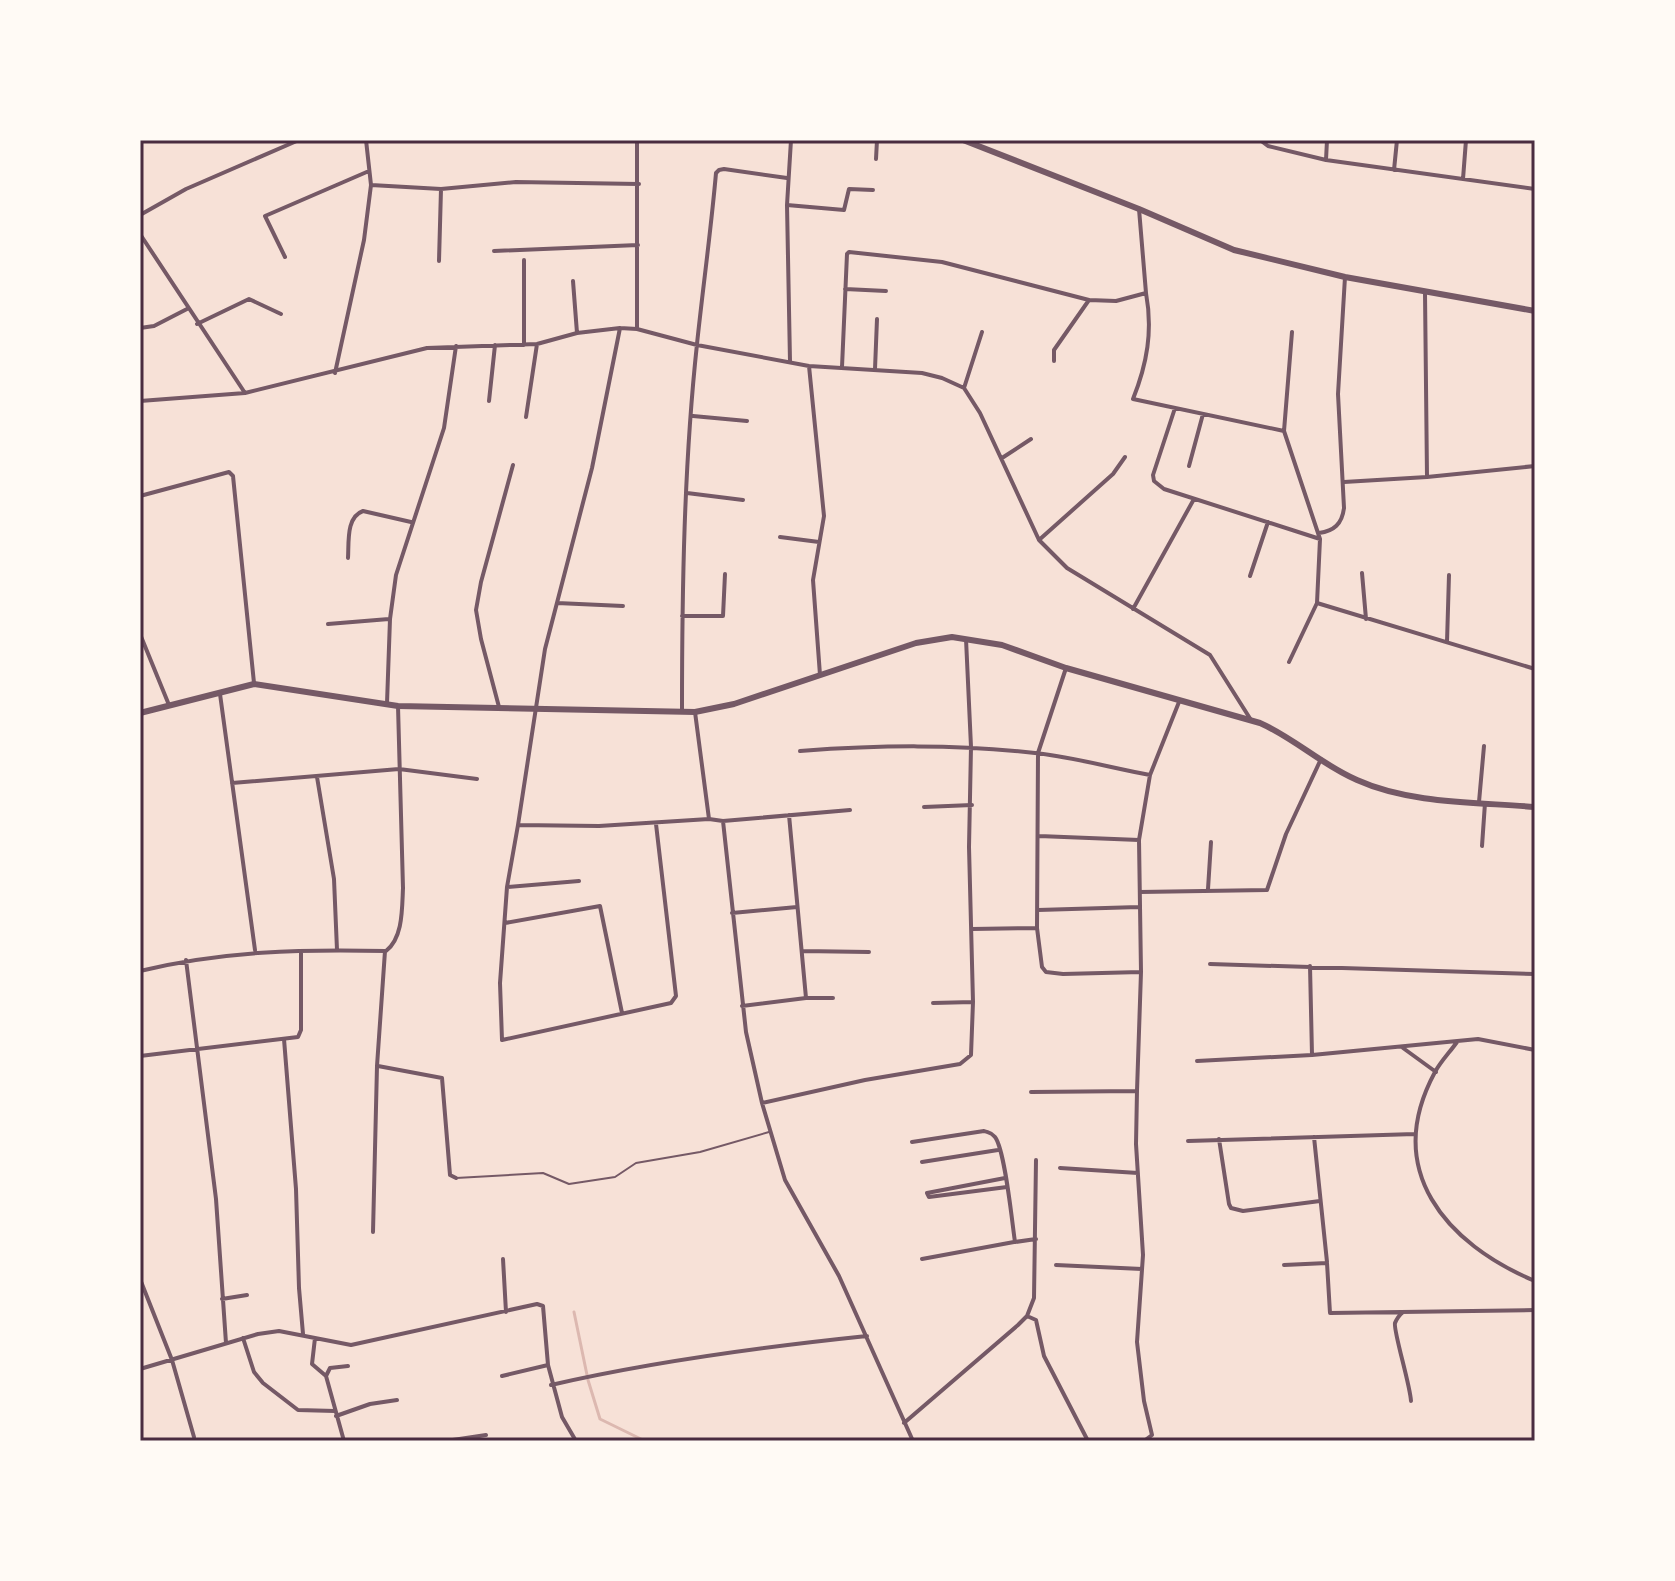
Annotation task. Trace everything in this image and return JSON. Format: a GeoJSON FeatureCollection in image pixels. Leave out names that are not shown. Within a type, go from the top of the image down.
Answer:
{"type":"FeatureCollection","features":[{"type":"Feature","properties":{"kind":"street"},"geometry":{"type":"LineString","coordinates":[[140,215],[186,189],[299,140]]}},
{"type":"Feature","properties":{"kind":"street"},"geometry":{"type":"LineString","coordinates":[[335,373],[364,240],[371,185],[366,140]]}},
{"type":"Feature","properties":{"kind":"street"},"geometry":{"type":"LineString","coordinates":[[637,140],[637,329]]}},
{"type":"Feature","properties":{"kind":"street"},"geometry":{"type":"LineString","coordinates":[[790,361],[787,178],[791,140]]}},
{"type":"Feature","properties":{"kind":"street"},"geometry":{"type":"LineString","coordinates":[[876,159],[877,140]]}},
{"type":"Feature","properties":{"kind":"street"},"geometry":{"type":"LineString","coordinates":[[963,140],[1234,250],[1345,277],[1535,311]]}},
{"type":"Feature","properties":{"kind":"street"},"geometry":{"type":"LineString","coordinates":[[1260,140],[1268,146],[1326,160],[1535,189]]}},
{"type":"Feature","properties":{"kind":"street"},"geometry":{"type":"LineString","coordinates":[[1326,160],[1327,140]]}},
{"type":"Feature","properties":{"kind":"street"},"geometry":{"type":"LineString","coordinates":[[1394,170],[1397,140]]}},
{"type":"Feature","properties":{"kind":"street"},"geometry":{"type":"LineString","coordinates":[[1463,179],[1466,140]]}},
{"type":"Feature","properties":{"kind":"street"},"geometry":{"type":"LineString","coordinates":[[682,711],[687,493],[697,345],[709,263],[716,173],[724,169],[787,178]]}},
{"type":"Feature","properties":{"kind":"street"},"geometry":{"type":"LineString","coordinates":[[285,257],[265,216],[369,171]]}},
{"type":"Feature","properties":{"kind":"street"},"geometry":{"type":"LineString","coordinates":[[371,185],[441,189],[516,182],[639,184]]}},
{"type":"Feature","properties":{"kind":"street"},"geometry":{"type":"LineString","coordinates":[[439,261],[441,189]]}},
{"type":"Feature","properties":{"kind":"street"},"geometry":{"type":"LineString","coordinates":[[787,205],[844,210],[849,189],[873,190]]}},
{"type":"Feature","properties":{"kind":"street"},"geometry":{"type":"LineString","coordinates":[[1139,209],[1151,321],[1150,340],[1133,399],[1284,431]]}},
{"type":"Feature","properties":{"kind":"street"},"geometry":{"type":"LineString","coordinates":[[140,234],[245,393]]}},
{"type":"Feature","properties":{"kind":"street"},"geometry":{"type":"LineString","coordinates":[[494,251],[638,245]]}},
{"type":"Feature","properties":{"kind":"street"},"geometry":{"type":"LineString","coordinates":[[842,367],[849,252],[942,262],[1089,300],[1116,301],[1146,293]]}},
{"type":"Feature","properties":{"kind":"street"},"geometry":{"type":"LineString","coordinates":[[524,260],[524,345]]}},
{"type":"Feature","properties":{"kind":"street"},"geometry":{"type":"LineString","coordinates":[[1175,408],[1152,479],[1164,489],[1320,536],[1335,528],[1342,518],[1344,482],[1338,394],[1345,277]]}},
{"type":"Feature","properties":{"kind":"street"},"geometry":{"type":"LineString","coordinates":[[573,281],[577,333]]}},
{"type":"Feature","properties":{"kind":"street"},"geometry":{"type":"LineString","coordinates":[[845,289],[886,291]]}},
{"type":"Feature","properties":{"kind":"street"},"geometry":{"type":"LineString","coordinates":[[1425,293],[1427,477]]}},
{"type":"Feature","properties":{"kind":"street"},"geometry":{"type":"LineString","coordinates":[[197,324],[249,299],[281,314]]}},
{"type":"Feature","properties":{"kind":"street"},"geometry":{"type":"LineString","coordinates":[[1054,361],[1054,350],[1089,300]]}},
{"type":"Feature","properties":{"kind":"street"},"geometry":{"type":"LineString","coordinates":[[140,328],[154,326],[187,309]]}},
{"type":"Feature","properties":{"kind":"street"},"geometry":{"type":"LineString","coordinates":[[875,370],[877,319]]}},
{"type":"Feature","properties":{"kind":"street"},"geometry":{"type":"LineString","coordinates":[[620,328],[592,468],[545,649],[507,887],[500,983],[502,1040],[665,1006],[676,996],[656,824]]}},
{"type":"Feature","properties":{"kind":"street"},"geometry":{"type":"LineString","coordinates":[[140,401],[245,393],[427,348],[537,344],[577,333],[620,328],[809,366],[922,373],[942,378],[964,388],[980,413],[1039,540],[1067,568],[1210,655],[1251,720]]}},
{"type":"Feature","properties":{"kind":"street"},"geometry":{"type":"LineString","coordinates":[[964,388],[982,332]]}},
{"type":"Feature","properties":{"kind":"street"},"geometry":{"type":"LineString","coordinates":[[1289,662],[1317,603],[1320,536],[1284,431],[1292,332]]}},
{"type":"Feature","properties":{"kind":"street"},"geometry":{"type":"LineString","coordinates":[[526,417],[537,344]]}},
{"type":"Feature","properties":{"kind":"street"},"geometry":{"type":"LineString","coordinates":[[489,401],[495,345]]}},
{"type":"Feature","properties":{"kind":"street"},"geometry":{"type":"LineString","coordinates":[[387,705],[390,619],[396,575],[444,428],[456,346]]}},
{"type":"Feature","properties":{"kind":"street"},"geometry":{"type":"LineString","coordinates":[[809,366],[824,516],[813,580],[820,675]]}},
{"type":"Feature","properties":{"kind":"street"},"geometry":{"type":"LineString","coordinates":[[1189,466],[1203,414]]}},
{"type":"Feature","properties":{"kind":"street"},"geometry":{"type":"LineString","coordinates":[[692,416],[747,421]]}},
{"type":"Feature","properties":{"kind":"street"},"geometry":{"type":"LineString","coordinates":[[1002,458],[1031,439]]}},
{"type":"Feature","properties":{"kind":"street"},"geometry":{"type":"LineString","coordinates":[[1039,540],[1113,474],[1125,457]]}},
{"type":"Feature","properties":{"kind":"street"},"geometry":{"type":"LineString","coordinates":[[499,707],[476,610],[513,465]]}},
{"type":"Feature","properties":{"kind":"street"},"geometry":{"type":"LineString","coordinates":[[1344,482],[1535,466]]}},
{"type":"Feature","properties":{"kind":"street"},"geometry":{"type":"LineString","coordinates":[[140,496],[229,472],[233,476],[254,684]]}},
{"type":"Feature","properties":{"kind":"street"},"geometry":{"type":"LineString","coordinates":[[687,493],[743,500]]}},
{"type":"Feature","properties":{"kind":"street"},"geometry":{"type":"LineString","coordinates":[[1133,609],[1195,499]]}},
{"type":"Feature","properties":{"kind":"street"},"geometry":{"type":"LineString","coordinates":[[348,558],[351,520],[356,514],[363,511],[411,522]]}},
{"type":"Feature","properties":{"kind":"street"},"geometry":{"type":"LineString","coordinates":[[1250,576],[1268,522]]}},
{"type":"Feature","properties":{"kind":"street"},"geometry":{"type":"LineString","coordinates":[[780,537],[819,542]]}},
{"type":"Feature","properties":{"kind":"street"},"geometry":{"type":"LineString","coordinates":[[1362,573],[1366,619]]}},
{"type":"Feature","properties":{"kind":"street"},"geometry":{"type":"LineString","coordinates":[[682,616],[723,616],[725,574]]}},
{"type":"Feature","properties":{"kind":"street"},"geometry":{"type":"LineString","coordinates":[[1447,642],[1449,575]]}},
{"type":"Feature","properties":{"kind":"street"},"geometry":{"type":"LineString","coordinates":[[557,603],[623,606]]}},
{"type":"Feature","properties":{"kind":"street"},"geometry":{"type":"LineString","coordinates":[[1317,603],[1535,669]]}},
{"type":"Feature","properties":{"kind":"street"},"geometry":{"type":"LineString","coordinates":[[328,624],[390,619]]}},
{"type":"Feature","properties":{"kind":"street"},"geometry":{"type":"LineString","coordinates":[[140,634],[169,705]]}},
{"type":"Feature","properties":{"kind":"street"},"geometry":{"type":"LineString","coordinates":[[140,713],[254,684],[398,706],[695,712],[734,704],[916,643],[952,637],[1002,645],[1066,668],[1251,720],[1272,728],[1357,780],[1389,790],[1535,807]]}},
{"type":"Feature","properties":{"kind":"street"},"geometry":{"type":"LineString","coordinates":[[761,1100],[965,1062],[972,1053],[969,847],[972,805],[966,639]]}},
{"type":"Feature","properties":{"kind":"street"},"geometry":{"type":"LineString","coordinates":[[1066,668],[1038,753],[1037,928],[1042,967],[1046,972],[1063,974],[1141,972]]}},
{"type":"Feature","properties":{"kind":"street"},"geometry":{"type":"LineString","coordinates":[[220,691],[255,952]]}},
{"type":"Feature","properties":{"kind":"street"},"geometry":{"type":"LineString","coordinates":[[1147,1440],[1152,1435],[1144,1401],[1137,1342],[1142,1269],[1137,1091],[1141,972],[1139,840],[1150,775],[1179,702]]}},
{"type":"Feature","properties":{"kind":"street"},"geometry":{"type":"LineString","coordinates":[[140,971],[186,960],[255,952],[386,951],[392,946],[401,917],[403,888],[398,706]]}},
{"type":"Feature","properties":{"kind":"street"},"geometry":{"type":"LineString","coordinates":[[695,712],[709,819]]}},
{"type":"Feature","properties":{"kind":"street"},"geometry":{"type":"LineString","coordinates":[[800,751],[883,744],[971,747],[1038,753],[1150,775]]}},
{"type":"Feature","properties":{"kind":"street"},"geometry":{"type":"LineString","coordinates":[[1482,846],[1484,746]]}},
{"type":"Feature","properties":{"kind":"street"},"geometry":{"type":"LineString","coordinates":[[1140,892],[1268,889],[1286,834],[1321,759]]}},
{"type":"Feature","properties":{"kind":"street"},"geometry":{"type":"LineString","coordinates":[[232,783],[399,769],[477,779]]}},
{"type":"Feature","properties":{"kind":"street"},"geometry":{"type":"LineString","coordinates":[[317,777],[334,879],[337,950]]}},
{"type":"Feature","properties":{"kind":"street"},"geometry":{"type":"LineString","coordinates":[[924,807],[972,805]]}},
{"type":"Feature","properties":{"kind":"street"},"geometry":{"type":"LineString","coordinates":[[518,825],[723,821],[850,810]]}},
{"type":"Feature","properties":{"kind":"street"},"geometry":{"type":"LineString","coordinates":[[789,815],[806,998]]}},
{"type":"Feature","properties":{"kind":"street"},"geometry":{"type":"LineString","coordinates":[[723,821],[742,1006],[761,1100],[785,1180],[839,1276],[913,1441]]}},
{"type":"Feature","properties":{"kind":"street"},"geometry":{"type":"LineString","coordinates":[[1039,836],[1139,840]]}},
{"type":"Feature","properties":{"kind":"street"},"geometry":{"type":"LineString","coordinates":[[1208,889],[1211,842]]}},
{"type":"Feature","properties":{"kind":"street"},"geometry":{"type":"LineString","coordinates":[[507,887],[579,881]]}},
{"type":"Feature","properties":{"kind":"street"},"geometry":{"type":"LineString","coordinates":[[505,923],[600,906],[623,1013]]}},
{"type":"Feature","properties":{"kind":"street"},"geometry":{"type":"LineString","coordinates":[[732,913],[797,907]]}},
{"type":"Feature","properties":{"kind":"street"},"geometry":{"type":"LineString","coordinates":[[1038,910],[1139,907]]}},
{"type":"Feature","properties":{"kind":"street"},"geometry":{"type":"LineString","coordinates":[[972,929],[1037,928]]}},
{"type":"Feature","properties":{"kind":"street"},"geometry":{"type":"LineString","coordinates":[[373,1232],[377,1066],[386,951]]}},
{"type":"Feature","properties":{"kind":"street"},"geometry":{"type":"LineString","coordinates":[[802,951],[869,952]]}},
{"type":"Feature","properties":{"kind":"street"},"geometry":{"type":"LineString","coordinates":[[140,1056],[298,1037],[301,1032],[301,952]]}},
{"type":"Feature","properties":{"kind":"street"},"geometry":{"type":"LineString","coordinates":[[186,960],[216,1199],[226,1343]]}},
{"type":"Feature","properties":{"kind":"street"},"geometry":{"type":"LineString","coordinates":[[1210,964],[1535,974]]}},
{"type":"Feature","properties":{"kind":"street"},"geometry":{"type":"LineString","coordinates":[[1310,966],[1312,1055]]}},
{"type":"Feature","properties":{"kind":"street"},"geometry":{"type":"LineString","coordinates":[[742,1006],[833,998]]}},
{"type":"Feature","properties":{"kind":"street"},"geometry":{"type":"LineString","coordinates":[[933,1003],[973,1002]]}},
{"type":"Feature","properties":{"kind":"street"},"geometry":{"type":"LineString","coordinates":[[1197,1061],[1403,1048],[1486,1038],[1535,1050]]}},
{"type":"Feature","properties":{"kind":"street"},"geometry":{"type":"LineString","coordinates":[[284,1039],[303,1334]]}},
{"type":"Feature","properties":{"kind":"street"},"geometry":{"type":"LineString","coordinates":[[1457,1041],[1436,1072],[1415,1134],[1420,1173],[1427,1191],[1447,1222],[1465,1241],[1490,1259],[1535,1281]]}},
{"type":"Feature","properties":{"kind":"street"},"geometry":{"type":"LineString","coordinates":[[1403,1048],[1436,1072]]}},
{"type":"Feature","properties":{"kind":"street"},"geometry":{"type":"LineString","coordinates":[[377,1066],[438,1076],[443,1080],[453,1176]]}},
{"type":"Feature","properties":{"kind":"street"},"geometry":{"type":"LineString","coordinates":[[1031,1092],[1137,1091]]}},
{"type":"Feature","properties":{"kind":"street"},"geometry":{"type":"LineString","coordinates":[[912,1142],[986,1132],[995,1137],[1007,1187],[1015,1242]]}},
{"type":"Feature","properties":{"kind":"street"},"geometry":{"type":"LineString","coordinates":[[1188,1141],[1415,1134]]}},
{"type":"Feature","properties":{"kind":"street"},"geometry":{"type":"LineString","coordinates":[[1314,1137],[1330,1313],[1535,1310]]}},
{"type":"Feature","properties":{"kind":"street"},"geometry":{"type":"LineString","coordinates":[[1219,1139],[1231,1208],[1243,1211],[1320,1201]]}},
{"type":"Feature","properties":{"kind":"street"},"geometry":{"type":"LineString","coordinates":[[922,1162],[999,1150]]}},
{"type":"Feature","properties":{"kind":"street"},"geometry":{"type":"LineString","coordinates":[[904,1423],[1027,1316],[1034,1298],[1036,1160]]}},
{"type":"Feature","properties":{"kind":"street"},"geometry":{"type":"LineString","coordinates":[[1060,1168],[1138,1173]]}},
{"type":"Feature","properties":{"kind":"street"},"geometry":{"type":"LineString","coordinates":[[1005,1178],[928,1193],[927,1196],[1007,1187]]}},
{"type":"Feature","properties":{"kind":"street"},"geometry":{"type":"LineString","coordinates":[[922,1259],[1036,1239]]}},
{"type":"Feature","properties":{"kind":"street"},"geometry":{"type":"LineString","coordinates":[[503,1259],[506,1312]]}},
{"type":"Feature","properties":{"kind":"street"},"geometry":{"type":"LineString","coordinates":[[1284,1265],[1327,1263]]}},
{"type":"Feature","properties":{"kind":"street"},"geometry":{"type":"LineString","coordinates":[[1056,1265],[1142,1269]]}},
{"type":"Feature","properties":{"kind":"street"},"geometry":{"type":"LineString","coordinates":[[140,1279],[172,1360],[194,1437]]}},
{"type":"Feature","properties":{"kind":"street"},"geometry":{"type":"LineString","coordinates":[[222,1299],[247,1295]]}},
{"type":"Feature","properties":{"kind":"street"},"geometry":{"type":"LineString","coordinates":[[140,1369],[243,1338],[279,1331],[351,1345],[537,1304],[543,1306],[551,1385],[562,1417],[576,1441]]}},
{"type":"Feature","properties":{"kind":"street"},"geometry":{"type":"LineString","coordinates":[[1403,1312],[1396,1320],[1395,1328],[1411,1401]]}},
{"type":"Feature","properties":{"kind":"street"},"geometry":{"type":"LineString","coordinates":[[1027,1316],[1036,1320],[1044,1356],[1088,1441]]}},
{"type":"Feature","properties":{"kind":"street"},"geometry":{"type":"LineString","coordinates":[[551,1385],[750,1348],[867,1336]]}},
{"type":"Feature","properties":{"kind":"street"},"geometry":{"type":"LineString","coordinates":[[243,1338],[254,1372],[263,1383],[298,1410],[336,1414],[397,1400]]}},
{"type":"Feature","properties":{"kind":"street"},"geometry":{"type":"LineString","coordinates":[[315,1338],[312,1364],[326,1376],[344,1441]]}},
{"type":"Feature","properties":{"kind":"street"},"geometry":{"type":"LineString","coordinates":[[502,1376],[548,1365]]}},
{"type":"Feature","properties":{"kind":"street"},"geometry":{"type":"LineString","coordinates":[[326,1376],[330,1368],[348,1366]]}},
{"type":"Feature","properties":{"kind":"street"},"geometry":{"type":"LineString","coordinates":[[446,1441],[486,1435]]}},
{"type":"Feature","properties":{"kind":"lane"},"geometry":{"type":"LineString","coordinates":[[453,1176],[543,1173],[569,1184],[615,1177],[636,1163],[700,1152],[770,1131]]}},
{"type":"Feature","properties":{"kind":"waterway"},"geometry":{"type":"LineString","coordinates":[[574,1312],[587,1375]]}},
{"type":"Feature","properties":{"kind":"waterway"},"geometry":{"type":"LineString","coordinates":[[588,1380],[600,1419],[645,1441]]}}]}
